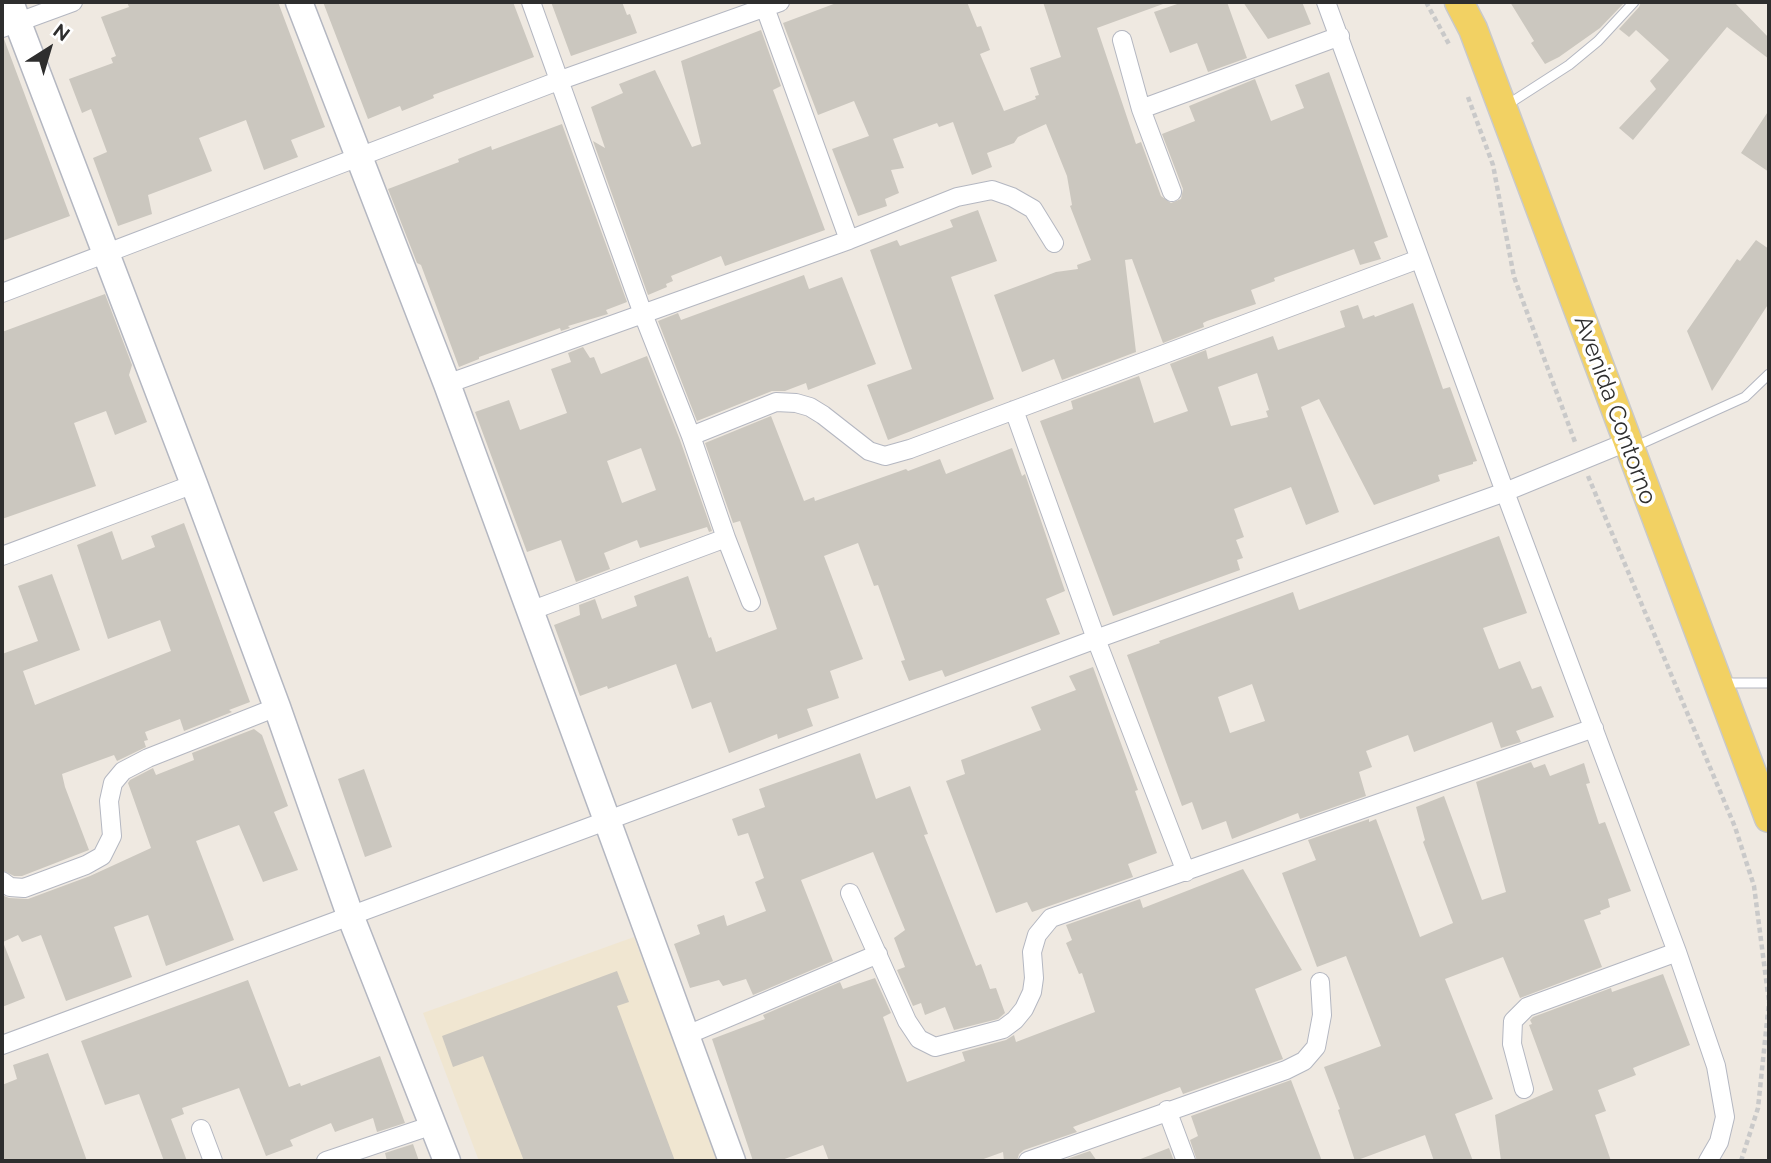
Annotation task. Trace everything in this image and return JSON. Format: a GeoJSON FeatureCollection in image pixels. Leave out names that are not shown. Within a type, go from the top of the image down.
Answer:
{"type":"FeatureCollection","features":[{"type":"Feature","properties":{"kind":"main road","name":"Avenida Contorno"},"geometry":{"type":"LineString","coordinates":[[1459,2],[1473,29],[1769,818]]}},
{"type":"Feature","properties":{"kind":"street"},"geometry":{"type":"LineString","coordinates":[[73,2],[10,17],[194,484],[277,707],[350,915],[447,1161]]}},
{"type":"Feature","properties":{"kind":"street"},"geometry":{"type":"LineString","coordinates":[[299,2],[447,384],[732,1161]]}},
{"type":"Feature","properties":{"kind":"street"},"geometry":{"type":"LineString","coordinates":[[531,2],[751,602]]}},
{"type":"Feature","properties":{"kind":"street"},"geometry":{"type":"LineString","coordinates":[[1326,2],[1716,1066],[1725,1117],[1719,1142],[1707,1161]]}},
{"type":"Feature","properties":{"kind":"street"},"geometry":{"type":"LineString","coordinates":[[2,293],[558,81],[769,4],[849,240]]}},
{"type":"Feature","properties":{"kind":"street"},"geometry":{"type":"LineString","coordinates":[[1141,109],[1340,36]]}},
{"type":"Feature","properties":{"kind":"street"},"geometry":{"type":"LineString","coordinates":[[1122,40],[1141,109],[1172,192]]}},
{"type":"Feature","properties":{"kind":"street"},"geometry":{"type":"LineString","coordinates":[[447,384],[849,240],[957,197],[992,190],[1012,197],[1033,209],[1054,243]]}},
{"type":"Feature","properties":{"kind":"street"},"geometry":{"type":"LineString","coordinates":[[691,436],[776,402],[796,403],[823,415],[869,451],[885,456],[1419,259]]}},
{"type":"Feature","properties":{"kind":"street"},"geometry":{"type":"LineString","coordinates":[[1014,410],[1096,639],[1186,872]]}},
{"type":"Feature","properties":{"kind":"street"},"geometry":{"type":"LineString","coordinates":[[2,1045],[1096,639],[1505,492],[1582,460],[1628,446]]}},
{"type":"Feature","properties":{"kind":"street"},"geometry":{"type":"LineString","coordinates":[[2,556],[194,484]]}},
{"type":"Feature","properties":{"kind":"street"},"geometry":{"type":"LineString","coordinates":[[530,611],[726,538]]}},
{"type":"Feature","properties":{"kind":"street"},"geometry":{"type":"LineString","coordinates":[[2,881],[10,887],[24,888],[102,856],[112,836],[110,802],[113,783],[122,771],[277,707]]}},
{"type":"Feature","properties":{"kind":"street"},"geometry":{"type":"LineString","coordinates":[[850,893],[907,1021],[919,1039],[935,1047],[1003,1030],[1015,1020],[1032,992],[1032,952],[1037,934],[1051,918],[1594,728]]}},
{"type":"Feature","properties":{"kind":"street"},"geometry":{"type":"LineString","coordinates":[[1524,1089],[1512,1044],[1513,1021],[1527,1007],[1676,952]]}},
{"type":"Feature","properties":{"kind":"street"},"geometry":{"type":"LineString","coordinates":[[687,1035],[878,954]]}},
{"type":"Feature","properties":{"kind":"street"},"geometry":{"type":"LineString","coordinates":[[1028,1161],[1286,1070],[1304,1061],[1316,1047],[1322,1015],[1320,982]]}},
{"type":"Feature","properties":{"kind":"street"},"geometry":{"type":"LineString","coordinates":[[1167,1110],[1186,1161]]}},
{"type":"Feature","properties":{"kind":"street"},"geometry":{"type":"LineString","coordinates":[[326,1161],[433,1125]]}},
{"type":"Feature","properties":{"kind":"street"},"geometry":{"type":"LineString","coordinates":[[201,1129],[213,1161]]}},
{"type":"Feature","properties":{"kind":"lane"},"geometry":{"type":"LineString","coordinates":[[1503,108],[1569,65],[1598,41],[1634,2]]}},
{"type":"Feature","properties":{"kind":"lane"},"geometry":{"type":"LineString","coordinates":[[1628,446],[1745,397],[1769,374]]}},
{"type":"Feature","properties":{"kind":"lane"},"geometry":{"type":"LineString","coordinates":[[1717,683],[1769,684]]}},
{"type":"Feature","properties":{"kind":"path"},"geometry":{"type":"LineString","coordinates":[[1426,2],[1451,47]]}},
{"type":"Feature","properties":{"kind":"path"},"geometry":{"type":"LineString","coordinates":[[1465,87],[1493,165],[1514,277],[1582,460],[1735,827],[1754,887],[1769,1002],[1758,1108],[1741,1161]]}},
{"type":"Feature","properties":{"kind":"shaded area"},"geometry":{"type":"Polygon","coordinates":[[[634,937],[718,1161],[479,1161],[423,1013],[634,937]]]}},
{"type":"Feature","properties":{"kind":"building"},"geometry":{"type":"Polygon","coordinates":[[[127,2],[278,2],[325,127],[291,140],[298,157],[264,170],[246,120],[199,138],[212,171],[148,195],[152,214],[118,226],[93,158],[107,152],[91,109],[82,113],[69,79],[113,63],[111,58],[116,56],[101,17],[129,7],[127,2]]]}},
{"type":"Feature","properties":{"kind":"building"},"geometry":{"type":"Polygon","coordinates":[[[323,2],[513,2],[534,57],[433,95],[434,98],[402,111],[400,106],[368,119],[323,2]]]}},
{"type":"Feature","properties":{"kind":"building"},"geometry":{"type":"Polygon","coordinates":[[[551,2],[622,2],[637,33],[571,56],[551,2]]]}},
{"type":"Feature","properties":{"kind":"building"},"geometry":{"type":"Polygon","coordinates":[[[839,2],[967,2],[977,27],[981,26],[990,50],[980,54],[1004,111],[1036,99],[1035,96],[1039,95],[1030,68],[1061,57],[1043,2],[1162,2],[1163,4],[1097,28],[1136,144],[1141,142],[1161,196],[1171,203],[1181,199],[1183,189],[1162,134],[1195,121],[1189,106],[1255,79],[1271,121],[1304,108],[1295,85],[1329,72],[1388,237],[1374,242],[1381,259],[1360,265],[1354,249],[1274,278],[1275,281],[1251,290],[1256,304],[1207,321],[1203,323],[1204,327],[1163,343],[1132,259],[1125,260],[1136,352],[1062,380],[1054,359],[1022,372],[994,295],[1056,272],[1078,269],[1077,265],[1091,260],[1070,206],[1067,176],[1046,124],[1018,137],[1014,143],[987,153],[992,167],[972,175],[953,122],[939,127],[937,123],[893,139],[904,168],[891,170],[899,193],[885,199],[887,206],[858,216],[832,149],[869,136],[854,101],[818,115],[783,23],[839,2]]]}},
{"type":"Feature","properties":{"kind":"building"},"geometry":{"type":"Polygon","coordinates":[[[1183,2],[1227,2],[1247,58],[1208,72],[1197,43],[1170,53],[1154,12],[1183,2]]]}},
{"type":"Feature","properties":{"kind":"building"},"geometry":{"type":"Polygon","coordinates":[[[1243,2],[1302,2],[1311,24],[1268,39],[1243,2]]]}},
{"type":"Feature","properties":{"kind":"building"},"geometry":{"type":"Polygon","coordinates":[[[1510,2],[1625,2],[1600,28],[1545,64],[1510,2]]]}},
{"type":"Feature","properties":{"kind":"building"},"geometry":{"type":"Polygon","coordinates":[[[1641,2],[1734,2],[1769,38],[1769,59],[1727,27],[1633,140],[1619,128],[1656,89],[1650,81],[1669,60],[1636,30],[1629,37],[1619,29],[1641,2]]]}},
{"type":"Feature","properties":{"kind":"building"},"geometry":{"type":"Polygon","coordinates":[[[761,30],[781,86],[773,90],[825,230],[725,266],[721,256],[671,276],[673,281],[666,284],[667,287],[648,295],[593,141],[605,148],[591,107],[623,93],[619,84],[655,70],[692,147],[701,144],[681,61],[761,30]]]}},
{"type":"Feature","properties":{"kind":"building"},"geometry":{"type":"Polygon","coordinates":[[[2,39],[70,216],[2,241],[2,39]]]}},
{"type":"Feature","properties":{"kind":"building"},"geometry":{"type":"Polygon","coordinates":[[[1769,110],[1769,172],[1741,153],[1769,110]]]}},
{"type":"Feature","properties":{"kind":"building"},"geometry":{"type":"Polygon","coordinates":[[[562,124],[627,302],[606,310],[608,314],[568,326],[570,328],[561,331],[560,328],[479,357],[459,367],[421,265],[417,263],[388,189],[459,162],[458,159],[491,146],[492,150],[562,124]]]}},
{"type":"Feature","properties":{"kind":"building"},"geometry":{"type":"Polygon","coordinates":[[[978,210],[997,261],[951,277],[994,399],[888,440],[867,385],[912,369],[870,250],[897,240],[900,246],[953,227],[950,220],[978,210]]]}},
{"type":"Feature","properties":{"kind":"building"},"geometry":{"type":"Polygon","coordinates":[[[1756,240],[1769,249],[1769,303],[1712,391],[1687,331],[1737,259],[1740,261],[1756,240]]]}},
{"type":"Feature","properties":{"kind":"building"},"geometry":{"type":"Polygon","coordinates":[[[804,275],[809,289],[842,277],[876,364],[808,390],[806,383],[785,391],[772,391],[697,421],[658,321],[678,313],[681,320],[804,275]]]}},
{"type":"Feature","properties":{"kind":"building"},"geometry":{"type":"Polygon","coordinates":[[[105,294],[132,365],[129,375],[147,422],[115,435],[106,411],[74,423],[96,486],[2,519],[2,332],[105,294]]]}},
{"type":"Feature","properties":{"kind":"building"},"geometry":{"type":"Polygon","coordinates":[[[1413,303],[1443,389],[1450,387],[1477,461],[1438,475],[1440,481],[1374,505],[1319,399],[1301,407],[1339,512],[1306,525],[1291,487],[1234,509],[1244,537],[1236,540],[1243,558],[1237,560],[1240,570],[1113,616],[1040,421],[1073,409],[1071,401],[1139,376],[1154,423],[1188,411],[1170,364],[1206,350],[1208,359],[1273,336],[1278,350],[1345,327],[1340,311],[1358,305],[1363,319],[1374,315],[1375,317],[1413,303]],[[1257,373],[1218,387],[1231,426],[1268,417],[1266,411],[1269,410],[1257,373]]]}},
{"type":"Feature","properties":{"kind":"building"},"geometry":{"type":"Polygon","coordinates":[[[583,347],[590,358],[594,357],[601,374],[647,356],[712,531],[709,532],[707,527],[640,548],[637,540],[604,553],[610,569],[576,582],[561,540],[527,552],[475,412],[509,400],[520,430],[567,413],[551,369],[571,362],[568,353],[583,347]],[[641,448],[607,461],[622,503],[656,490],[641,448]]]}},
{"type":"Feature","properties":{"kind":"building"},"geometry":{"type":"Polygon","coordinates":[[[771,416],[804,501],[814,497],[815,501],[940,459],[946,474],[1012,448],[1022,476],[1025,474],[1065,591],[1046,599],[1060,634],[945,677],[942,670],[909,681],[901,661],[905,660],[878,585],[874,586],[858,543],[824,556],[863,659],[830,671],[839,698],[807,709],[813,726],[778,739],[777,734],[729,753],[711,702],[692,709],[676,664],[608,689],[607,686],[580,696],[554,625],[580,615],[579,605],[595,599],[602,619],[637,606],[634,596],[688,576],[716,652],[777,629],[740,521],[733,523],[705,443],[771,416]]]}},
{"type":"Feature","properties":{"kind":"building"},"geometry":{"type":"Polygon","coordinates":[[[184,523],[250,702],[184,731],[180,719],[145,732],[148,740],[144,741],[146,747],[117,761],[114,755],[62,774],[89,850],[22,876],[14,876],[2,870],[2,654],[38,641],[18,586],[52,574],[80,650],[23,671],[35,705],[171,651],[160,620],[108,639],[77,545],[112,531],[122,560],[155,547],[151,536],[184,523]]]}},
{"type":"Feature","properties":{"kind":"building"},"geometry":{"type":"Polygon","coordinates":[[[1499,536],[1527,613],[1483,628],[1499,669],[1520,661],[1532,689],[1541,686],[1554,717],[1516,731],[1521,742],[1501,748],[1492,722],[1414,752],[1408,735],[1366,751],[1372,767],[1359,772],[1366,796],[1300,819],[1298,813],[1232,839],[1226,821],[1202,830],[1192,802],[1182,806],[1127,655],[1293,592],[1299,610],[1499,536]],[[1252,684],[1218,697],[1230,733],[1265,721],[1252,684]]]}},
{"type":"Feature","properties":{"kind":"building"},"geometry":{"type":"Polygon","coordinates":[[[1093,667],[1138,790],[1135,791],[1157,853],[1128,864],[1133,877],[1032,912],[1027,902],[996,913],[946,781],[965,774],[961,760],[1041,730],[1031,707],[1076,690],[1069,676],[1093,667]]]}},
{"type":"Feature","properties":{"kind":"building"},"geometry":{"type":"Polygon","coordinates":[[[254,729],[262,735],[288,806],[274,812],[298,870],[263,882],[239,825],[196,841],[234,940],[166,966],[148,915],[114,927],[132,977],[66,1001],[41,935],[22,942],[18,935],[3,942],[25,998],[2,1007],[2,895],[28,899],[90,876],[151,848],[128,783],[130,780],[153,768],[156,775],[194,760],[192,753],[254,729]]]}},
{"type":"Feature","properties":{"kind":"building"},"geometry":{"type":"Polygon","coordinates":[[[860,753],[876,799],[910,786],[928,834],[924,835],[976,966],[981,964],[990,989],[996,988],[1005,1013],[998,1019],[954,1030],[945,1007],[925,1015],[921,1003],[913,1006],[897,970],[905,967],[894,938],[905,930],[873,852],[801,880],[833,961],[753,995],[746,979],[723,986],[719,980],[690,988],[674,944],[700,934],[697,925],[724,915],[727,926],[766,911],[755,882],[764,878],[748,833],[738,836],[732,819],[765,807],[759,789],[860,753]]]}},
{"type":"Feature","properties":{"kind":"building"},"geometry":{"type":"Polygon","coordinates":[[[1531,762],[1534,768],[1545,764],[1550,776],[1584,763],[1590,783],[1586,784],[1599,824],[1605,822],[1631,891],[1608,899],[1610,907],[1600,911],[1601,914],[1584,920],[1602,967],[1520,998],[1503,957],[1445,979],[1493,1099],[1455,1114],[1473,1161],[1434,1161],[1425,1135],[1355,1161],[1324,1067],[1381,1046],[1346,956],[1317,967],[1282,873],[1316,860],[1308,840],[1376,819],[1420,937],[1453,923],[1423,842],[1425,840],[1416,807],[1444,796],[1482,900],[1506,892],[1476,782],[1531,762]]]}},
{"type":"Feature","properties":{"kind":"building"},"geometry":{"type":"Polygon","coordinates":[[[364,769],[392,847],[365,857],[338,779],[364,769]]]}},
{"type":"Feature","properties":{"kind":"building"},"geometry":{"type":"Polygon","coordinates":[[[1243,869],[1302,970],[1255,989],[1283,1059],[1183,1094],[1180,1087],[1073,1127],[1077,1132],[1024,1150],[1017,1161],[1004,1161],[1003,1152],[978,1161],[829,1161],[823,1145],[779,1161],[753,1161],[712,1039],[765,1019],[763,1015],[840,982],[843,989],[875,978],[891,1013],[883,1017],[907,1082],[965,1061],[962,1052],[1006,1040],[1014,1035],[1016,1042],[1095,1012],[1082,973],[1079,974],[1066,943],[1072,940],[1066,925],[1140,899],[1143,908],[1243,869]]]}},
{"type":"Feature","properties":{"kind":"building"},"geometry":{"type":"Polygon","coordinates":[[[617,971],[629,1002],[617,1006],[675,1161],[524,1161],[483,1056],[453,1067],[442,1036],[617,971]]]}},
{"type":"Feature","properties":{"kind":"building"},"geometry":{"type":"Polygon","coordinates":[[[1663,974],[1690,1045],[1633,1068],[1636,1075],[1598,1090],[1606,1111],[1595,1115],[1611,1161],[1501,1161],[1495,1115],[1553,1090],[1529,1025],[1532,1024],[1530,1020],[1611,988],[1612,992],[1663,974]]]}},
{"type":"Feature","properties":{"kind":"building"},"geometry":{"type":"Polygon","coordinates":[[[248,980],[289,1087],[300,1083],[301,1086],[380,1056],[405,1123],[377,1132],[373,1118],[335,1132],[331,1123],[290,1140],[293,1146],[266,1156],[239,1088],[182,1108],[184,1114],[171,1119],[187,1161],[164,1161],[139,1094],[105,1105],[81,1041],[248,980]]]}},
{"type":"Feature","properties":{"kind":"building"},"geometry":{"type":"Polygon","coordinates":[[[48,1053],[87,1161],[2,1161],[2,1085],[17,1079],[13,1065],[48,1053]]]}},
{"type":"Feature","properties":{"kind":"building"},"geometry":{"type":"Polygon","coordinates":[[[1291,1080],[1322,1161],[1197,1161],[1190,1140],[1198,1136],[1191,1116],[1291,1080]]]}},
{"type":"Feature","properties":{"kind":"building"},"geometry":{"type":"Polygon","coordinates":[[[413,1144],[419,1161],[387,1161],[385,1153],[413,1144]]]}},
{"type":"Feature","properties":{"kind":"building"},"geometry":{"type":"Polygon","coordinates":[[[1169,1148],[1174,1161],[1138,1161],[1138,1160],[1169,1148]]]}},
{"type":"Feature","properties":{"kind":"building"},"geometry":{"type":"Polygon","coordinates":[[[1090,1151],[1097,1161],[1061,1161],[1090,1151]]]}}]}
